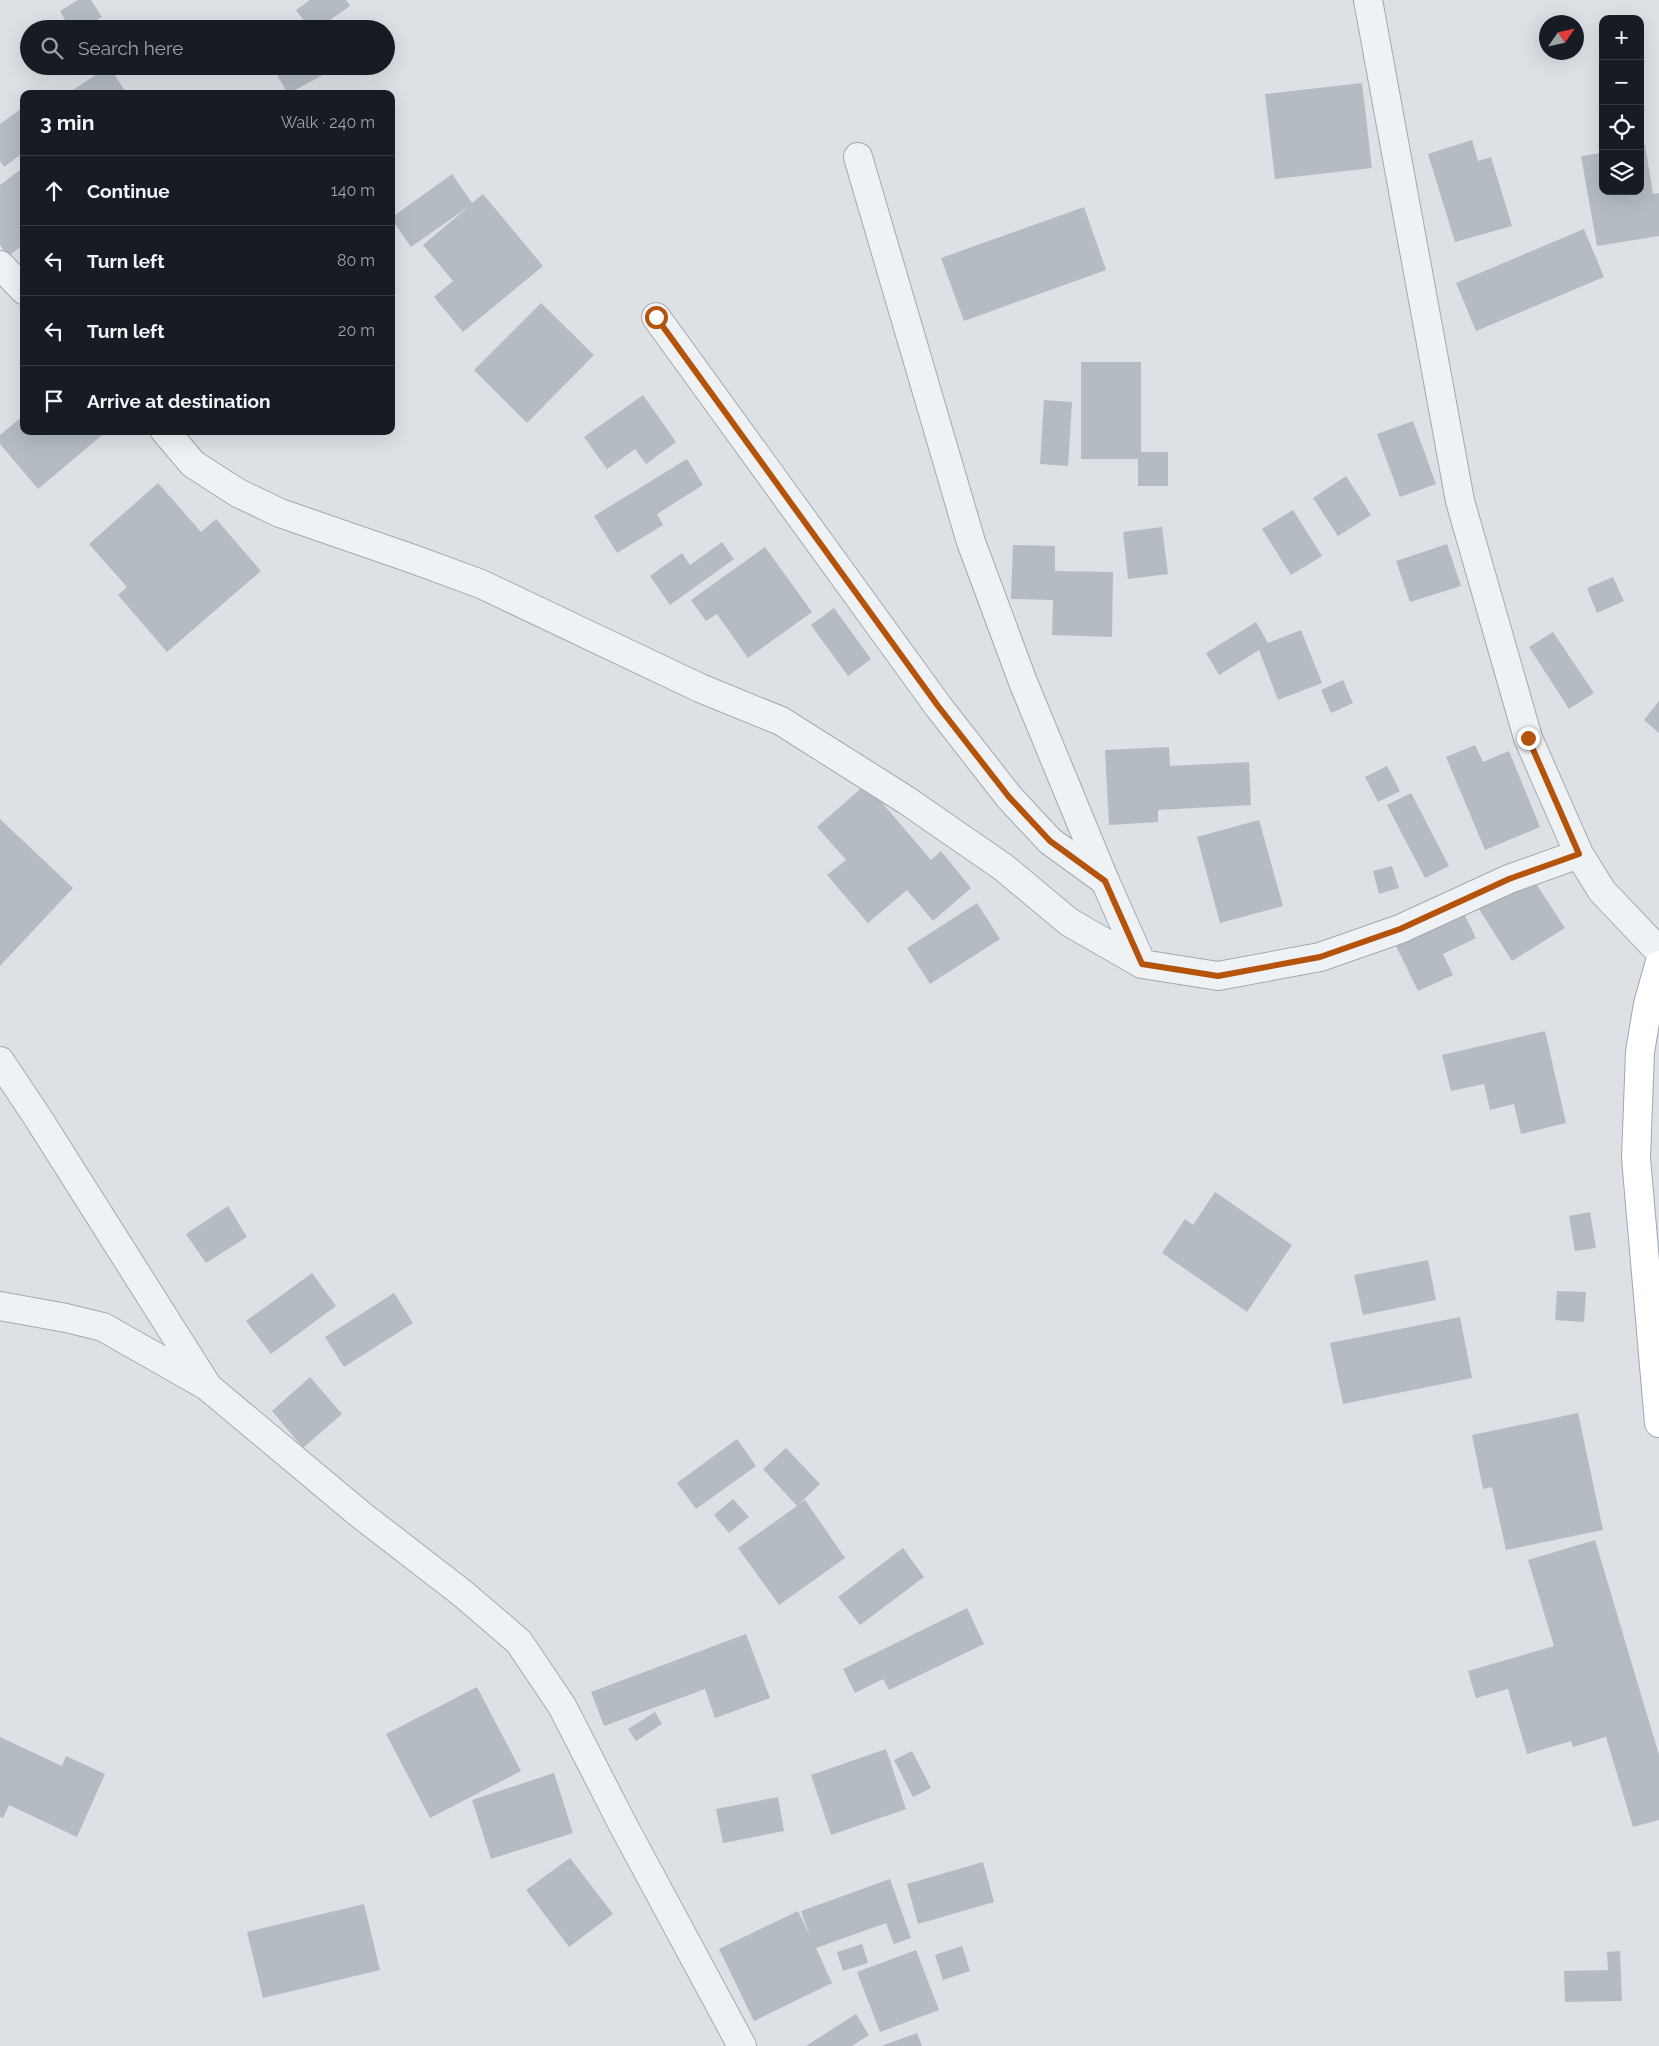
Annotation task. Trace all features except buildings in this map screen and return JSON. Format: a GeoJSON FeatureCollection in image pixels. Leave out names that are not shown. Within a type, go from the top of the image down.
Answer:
{"type":"FeatureCollection","features":[{"type":"Feature","properties":{"kind":"main road"},"geometry":{"type":"LineString","coordinates":[[1659,965],[1648,1004],[1640,1052],[1636,1158],[1659,1423]]}},
{"type":"Feature","properties":{"kind":"street"},"geometry":{"type":"LineString","coordinates":[[1368,0],[1460,501],[1528,738],[1579,854],[1602,890],[1659,951]]}},
{"type":"Feature","properties":{"kind":"street"},"geometry":{"type":"LineString","coordinates":[[858,156],[971,542],[1023,682],[1105,881],[1142,964]]}},
{"type":"Feature","properties":{"kind":"street"},"geometry":{"type":"LineString","coordinates":[[0,265],[20,286]]}},
{"type":"Feature","properties":{"kind":"street"},"geometry":{"type":"LineString","coordinates":[[656,317],[938,706],[1009,797],[1050,841],[1105,881]]}},
{"type":"Feature","properties":{"kind":"street"},"geometry":{"type":"LineString","coordinates":[[168,435],[193,464],[238,493],[280,513],[413,558],[481,584],[700,688],[781,721],[906,800],[987,856],[1069,922],[1142,964],[1218,976],[1320,957],[1400,929],[1509,879],[1579,854]]}},
{"type":"Feature","properties":{"kind":"street"},"geometry":{"type":"LineString","coordinates":[[0,1061],[44,1126],[208,1387]]}},
{"type":"Feature","properties":{"kind":"street"},"geometry":{"type":"LineString","coordinates":[[0,1306],[58,1316],[103,1327],[208,1387],[361,1515],[462,1593],[519,1642],[562,1706],[623,1825],[742,2046]]}},
{"type":"Feature","properties":{"kind":"route"},"geometry":{"type":"LineString","coordinates":[[656,317],[938,706],[1009,797],[1050,841],[1105,881],[1142,964],[1218,976],[1320,957],[1400,929],[1509,879],[1579,854],[1528,738]]}}]}
